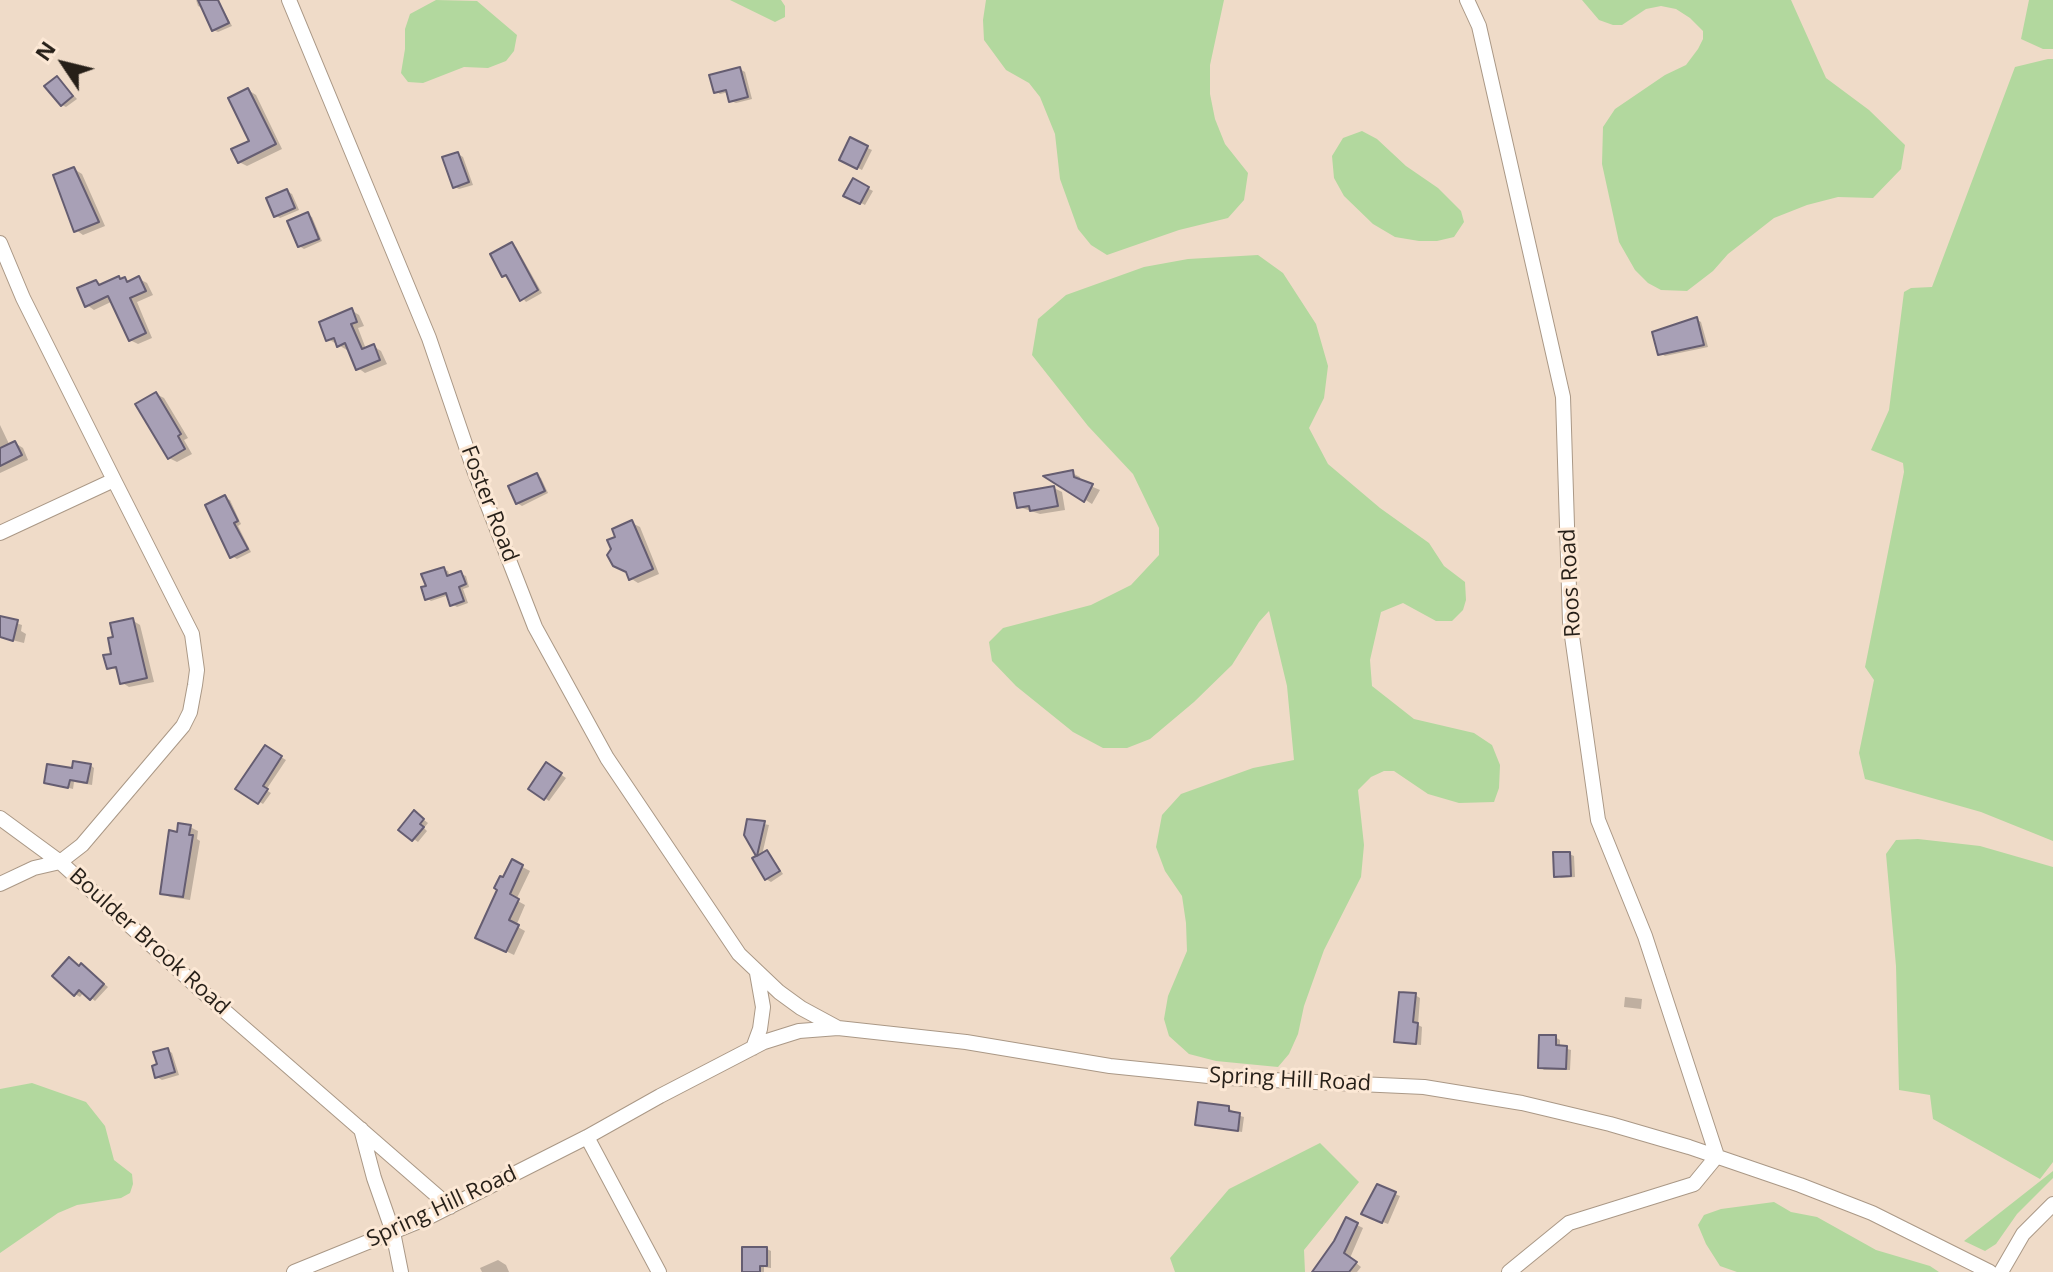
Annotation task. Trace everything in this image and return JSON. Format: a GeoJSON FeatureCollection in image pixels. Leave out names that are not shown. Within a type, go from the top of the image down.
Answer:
{"type":"FeatureCollection","features":[{"type":"Feature","properties":{"kind":"street","name":"Foster Road"},"geometry":{"type":"LineString","coordinates":[[289,0],[429,338],[474,470],[535,627],[607,758],[739,954],[757,973],[801,1008],[838,1028]]}},
{"type":"Feature","properties":{"kind":"street","name":"Roos Road"},"geometry":{"type":"LineString","coordinates":[[1467,0],[1479,26],[1563,397],[1570,622],[1598,820],[1645,936],[1717,1156]]}},
{"type":"Feature","properties":{"kind":"street","name":"Boulder Brook Road"},"geometry":{"type":"LineString","coordinates":[[0,243],[23,298],[192,634],[197,670],[190,712],[178,733],[82,845],[60,862],[204,993],[450,1207]]}},
{"type":"Feature","properties":{"kind":"street"},"geometry":{"type":"LineString","coordinates":[[0,533],[114,480]]}},
{"type":"Feature","properties":{"kind":"street"},"geometry":{"type":"LineString","coordinates":[[0,818],[60,862]]}},
{"type":"Feature","properties":{"kind":"street"},"geometry":{"type":"LineString","coordinates":[[0,884],[34,868],[60,862]]}},
{"type":"Feature","properties":{"kind":"street"},"geometry":{"type":"LineString","coordinates":[[753,1048],[763,1007],[757,973]]}},
{"type":"Feature","properties":{"kind":"street","name":"Spring Hill Road"},"geometry":{"type":"LineString","coordinates":[[294,1272],[450,1207],[753,1048],[799,1031],[838,1028],[966,1042],[1110,1066],[1228,1078],[1424,1087],[1522,1103],[1610,1124],[1808,1187],[1872,1213],[1990,1272]]}},
{"type":"Feature","properties":{"kind":"street"},"geometry":{"type":"LineString","coordinates":[[361,1129],[393,1232],[401,1272]]}},
{"type":"Feature","properties":{"kind":"street"},"geometry":{"type":"LineString","coordinates":[[587,1137],[659,1272]]}},
{"type":"Feature","properties":{"kind":"street"},"geometry":{"type":"LineString","coordinates":[[1509,1272],[1569,1223],[1694,1184],[1717,1156]]}},
{"type":"Feature","properties":{"kind":"street"},"geometry":{"type":"LineString","coordinates":[[2001,1272],[2023,1234],[2053,1204]]}},
{"type":"Feature","properties":{"kind":"green space"},"geometry":{"type":"Polygon","coordinates":[[[436,0],[477,1],[517,35],[514,51],[506,61],[488,68],[464,67],[423,83],[408,82],[401,73],[405,29],[410,14],[436,0]]]}},
{"type":"Feature","properties":{"kind":"green space"},"geometry":{"type":"Polygon","coordinates":[[[730,0],[781,0],[785,6],[785,17],[775,22],[730,0]]]}},
{"type":"Feature","properties":{"kind":"green space"},"geometry":{"type":"Polygon","coordinates":[[[986,0],[1224,0],[1210,65],[1210,94],[1225,144],[1248,173],[1244,200],[1228,218],[1179,230],[1107,255],[1091,245],[1078,229],[1060,179],[1055,134],[1040,97],[1029,83],[1006,70],[984,40],[986,0]]]}},
{"type":"Feature","properties":{"kind":"green space"},"geometry":{"type":"Polygon","coordinates":[[[1582,0],[1791,0],[1826,78],[1869,110],[1905,145],[1901,169],[1873,198],[1838,197],[1774,218],[1687,291],[1661,290],[1635,270],[1619,242],[1602,164],[1603,127],[1615,109],[1665,75],[1686,65],[1703,39],[1703,31],[1676,9],[1661,6],[1646,9],[1622,25],[1613,25],[1599,20],[1582,0]]]}},
{"type":"Feature","properties":{"kind":"green space"},"geometry":{"type":"Polygon","coordinates":[[[2029,0],[2053,0],[2053,49],[2043,49],[2021,39],[2029,0]]]}},
{"type":"Feature","properties":{"kind":"green space"},"geometry":{"type":"Polygon","coordinates":[[[2053,59],[2053,841],[1981,812],[1865,779],[1859,753],[1874,680],[1865,667],[1904,472],[1903,463],[1871,450],[1889,410],[1904,292],[1911,288],[1932,287],[2015,67],[2053,59]]]}},
{"type":"Feature","properties":{"kind":"green space"},"geometry":{"type":"Polygon","coordinates":[[[1362,131],[1377,139],[1406,166],[1438,188],[1461,211],[1464,222],[1454,237],[1419,241],[1395,237],[1373,224],[1344,196],[1334,178],[1332,156],[1343,138],[1362,131]]]}},
{"type":"Feature","properties":{"kind":"green space"},"geometry":{"type":"Polygon","coordinates":[[[1258,255],[1283,273],[1316,324],[1328,366],[1324,398],[1309,428],[1328,464],[1380,508],[1429,543],[1444,566],[1465,582],[1463,610],[1452,621],[1436,621],[1403,603],[1381,612],[1370,660],[1372,686],[1414,719],[1474,733],[1492,745],[1500,765],[1499,788],[1494,802],[1459,803],[1428,794],[1394,771],[1384,771],[1371,777],[1358,790],[1364,845],[1361,877],[1324,950],[1304,1006],[1298,1034],[1289,1054],[1278,1067],[1216,1061],[1189,1054],[1169,1036],[1164,1019],[1168,996],[1187,951],[1186,923],[1182,896],[1165,871],[1156,847],[1162,815],[1181,794],[1253,768],[1294,760],[1287,686],[1269,611],[1232,665],[1194,702],[1150,739],[1127,748],[1103,748],[1073,732],[1016,686],[992,661],[989,642],[1003,628],[1091,605],[1131,585],[1159,555],[1159,528],[1133,474],[1088,426],[1032,355],[1038,319],[1066,295],[1144,267],[1188,259],[1258,255]]]}},
{"type":"Feature","properties":{"kind":"green space"},"geometry":{"type":"Polygon","coordinates":[[[1918,839],[1980,846],[2053,867],[2053,1162],[2040,1179],[1933,1119],[1930,1095],[1899,1090],[1896,966],[1886,854],[1896,840],[1918,839]]]}},
{"type":"Feature","properties":{"kind":"green space"},"geometry":{"type":"Polygon","coordinates":[[[32,1083],[86,1102],[105,1126],[114,1160],[132,1174],[133,1184],[130,1193],[121,1198],[77,1205],[58,1213],[0,1253],[0,1089],[32,1083]]]}},
{"type":"Feature","properties":{"kind":"green space"},"geometry":{"type":"Polygon","coordinates":[[[1320,1143],[1359,1182],[1304,1250],[1305,1272],[1175,1272],[1170,1258],[1229,1189],[1320,1143]]]}},
{"type":"Feature","properties":{"kind":"green space"},"geometry":{"type":"Polygon","coordinates":[[[2053,1171],[2053,1178],[2017,1214],[1996,1244],[1985,1251],[1964,1241],[2053,1171]]]}},
{"type":"Feature","properties":{"kind":"green space"},"geometry":{"type":"Polygon","coordinates":[[[1774,1202],[1791,1212],[1817,1217],[1876,1250],[1930,1266],[1939,1272],[1737,1272],[1720,1266],[1698,1225],[1704,1215],[1721,1209],[1774,1202]]]}},
{"type":"Feature","properties":{"kind":"building"},"geometry":{"type":"Polygon","coordinates":[[[198,0],[218,0],[229,23],[212,31],[198,0]]]}},
{"type":"Feature","properties":{"kind":"building"},"geometry":{"type":"Polygon","coordinates":[[[740,67],[748,97],[729,102],[726,90],[714,93],[709,75],[740,67]]]}},
{"type":"Feature","properties":{"kind":"building"},"geometry":{"type":"Polygon","coordinates":[[[57,76],[73,96],[61,106],[44,86],[57,76]]]}},
{"type":"Feature","properties":{"kind":"building"},"geometry":{"type":"Polygon","coordinates":[[[248,88],[276,144],[238,163],[231,149],[249,141],[228,98],[248,88]]]}},
{"type":"Feature","properties":{"kind":"building"},"geometry":{"type":"Polygon","coordinates":[[[850,137],[868,146],[857,169],[839,160],[850,137]]]}},
{"type":"Feature","properties":{"kind":"building"},"geometry":{"type":"Polygon","coordinates":[[[458,152],[469,182],[453,188],[442,157],[458,152]]]}},
{"type":"Feature","properties":{"kind":"building"},"geometry":{"type":"Polygon","coordinates":[[[74,167],[99,222],[74,232],[53,175],[74,167]]]}},
{"type":"Feature","properties":{"kind":"building"},"geometry":{"type":"Polygon","coordinates":[[[853,178],[869,187],[860,204],[843,196],[853,178]]]}},
{"type":"Feature","properties":{"kind":"building"},"geometry":{"type":"Polygon","coordinates":[[[287,189],[295,208],[274,217],[266,198],[287,189]]]}},
{"type":"Feature","properties":{"kind":"building"},"geometry":{"type":"Polygon","coordinates":[[[308,212],[319,239],[298,247],[287,221],[308,212]]]}},
{"type":"Feature","properties":{"kind":"building"},"geometry":{"type":"Polygon","coordinates":[[[512,242],[538,290],[520,301],[490,254],[512,242]]]}},
{"type":"Feature","properties":{"kind":"building"},"geometry":{"type":"Polygon","coordinates":[[[119,276],[120,279],[125,277],[127,282],[139,276],[146,291],[130,298],[146,333],[129,341],[108,296],[85,307],[77,288],[96,280],[99,285],[119,276]]]}},
{"type":"Feature","properties":{"kind":"building"},"geometry":{"type":"Polygon","coordinates":[[[352,308],[357,322],[351,324],[362,349],[374,344],[380,360],[356,370],[345,343],[337,347],[334,338],[326,341],[319,322],[352,308]]]}},
{"type":"Feature","properties":{"kind":"building"},"geometry":{"type":"Polygon","coordinates":[[[1697,317],[1704,345],[1658,355],[1652,332],[1697,317]]]}},
{"type":"Feature","properties":{"kind":"building"},"geometry":{"type":"Polygon","coordinates":[[[156,392],[181,434],[178,436],[185,449],[168,459],[135,404],[156,392]]]}},
{"type":"Feature","properties":{"kind":"building"},"geometry":{"type":"Polygon","coordinates":[[[15,441],[22,455],[0,466],[0,448],[15,441]]]}},
{"type":"Feature","properties":{"kind":"building"},"geometry":{"type":"Polygon","coordinates":[[[1073,470],[1074,477],[1093,484],[1084,502],[1043,476],[1073,470]]]}},
{"type":"Feature","properties":{"kind":"building"},"geometry":{"type":"Polygon","coordinates":[[[537,473],[545,491],[516,504],[508,486],[537,473]]]}},
{"type":"Feature","properties":{"kind":"building"},"geometry":{"type":"Polygon","coordinates":[[[1054,486],[1058,506],[1030,511],[1029,506],[1017,508],[1014,493],[1054,486]]]}},
{"type":"Feature","properties":{"kind":"building"},"geometry":{"type":"Polygon","coordinates":[[[225,495],[238,521],[234,523],[248,549],[230,558],[205,505],[225,495]]]}},
{"type":"Feature","properties":{"kind":"building"},"geometry":{"type":"Polygon","coordinates":[[[632,520],[653,569],[629,580],[626,572],[613,566],[607,555],[611,549],[607,540],[615,537],[612,529],[632,520]]]}},
{"type":"Feature","properties":{"kind":"building"},"geometry":{"type":"Polygon","coordinates":[[[444,567],[447,576],[461,571],[466,584],[459,587],[464,601],[450,606],[446,593],[425,600],[421,587],[426,586],[421,574],[444,567]]]}},
{"type":"Feature","properties":{"kind":"building"},"geometry":{"type":"Polygon","coordinates":[[[0,616],[18,620],[13,641],[0,637],[0,616]]]}},
{"type":"Feature","properties":{"kind":"building"},"geometry":{"type":"Polygon","coordinates":[[[133,618],[147,678],[120,684],[116,667],[107,669],[103,655],[111,654],[108,638],[113,637],[110,623],[133,618]]]}},
{"type":"Feature","properties":{"kind":"building"},"geometry":{"type":"Polygon","coordinates":[[[265,745],[282,756],[263,786],[268,789],[258,804],[235,789],[265,745]]]}},
{"type":"Feature","properties":{"kind":"building"},"geometry":{"type":"Polygon","coordinates":[[[73,761],[91,764],[87,783],[70,780],[68,788],[44,783],[47,764],[72,768],[73,761]]]}},
{"type":"Feature","properties":{"kind":"building"},"geometry":{"type":"Polygon","coordinates":[[[546,762],[562,773],[544,800],[528,789],[546,762]]]}},
{"type":"Feature","properties":{"kind":"building"},"geometry":{"type":"Polygon","coordinates":[[[414,810],[424,819],[420,824],[424,827],[412,841],[398,830],[414,810]]]}},
{"type":"Feature","properties":{"kind":"building"},"geometry":{"type":"Polygon","coordinates":[[[747,819],[765,821],[757,856],[767,850],[780,871],[765,880],[752,858],[756,856],[744,835],[747,819]]]}},
{"type":"Feature","properties":{"kind":"building"},"geometry":{"type":"Polygon","coordinates":[[[178,823],[191,825],[189,835],[193,835],[183,897],[160,894],[169,830],[177,832],[178,823]]]}},
{"type":"Feature","properties":{"kind":"building"},"geometry":{"type":"Polygon","coordinates":[[[1553,852],[1570,852],[1571,876],[1554,877],[1553,852]]]}},
{"type":"Feature","properties":{"kind":"building"},"geometry":{"type":"Polygon","coordinates":[[[512,859],[523,865],[510,894],[519,899],[509,920],[519,925],[506,952],[475,938],[497,890],[494,888],[512,859]]]}},
{"type":"Feature","properties":{"kind":"building"},"geometry":{"type":"Polygon","coordinates":[[[69,957],[79,966],[81,963],[104,984],[90,1000],[79,990],[74,996],[52,976],[69,957]]]}},
{"type":"Feature","properties":{"kind":"building"},"geometry":{"type":"Polygon","coordinates":[[[1399,992],[1416,993],[1413,1022],[1418,1023],[1416,1044],[1394,1042],[1399,992]]]}},
{"type":"Feature","properties":{"kind":"building"},"geometry":{"type":"Polygon","coordinates":[[[1539,1035],[1556,1035],[1556,1045],[1567,1046],[1566,1069],[1538,1068],[1539,1035]]]}},
{"type":"Feature","properties":{"kind":"building"},"geometry":{"type":"Polygon","coordinates":[[[168,1048],[175,1072],[155,1078],[152,1066],[157,1064],[153,1052],[168,1048]]]}},
{"type":"Feature","properties":{"kind":"building"},"geometry":{"type":"Polygon","coordinates":[[[1198,1102],[1229,1106],[1229,1111],[1240,1113],[1238,1131],[1195,1125],[1198,1102]]]}},
{"type":"Feature","properties":{"kind":"building"},"geometry":{"type":"Polygon","coordinates":[[[1377,1184],[1396,1192],[1382,1223],[1361,1214],[1377,1184]]]}},
{"type":"Feature","properties":{"kind":"building"},"geometry":{"type":"Polygon","coordinates":[[[1346,1217],[1358,1223],[1344,1253],[1357,1262],[1349,1272],[1312,1272],[1334,1241],[1346,1217]]]}},
{"type":"Feature","properties":{"kind":"building"},"geometry":{"type":"Polygon","coordinates":[[[742,1247],[767,1247],[767,1266],[760,1266],[760,1272],[742,1272],[742,1247]]]}}]}
